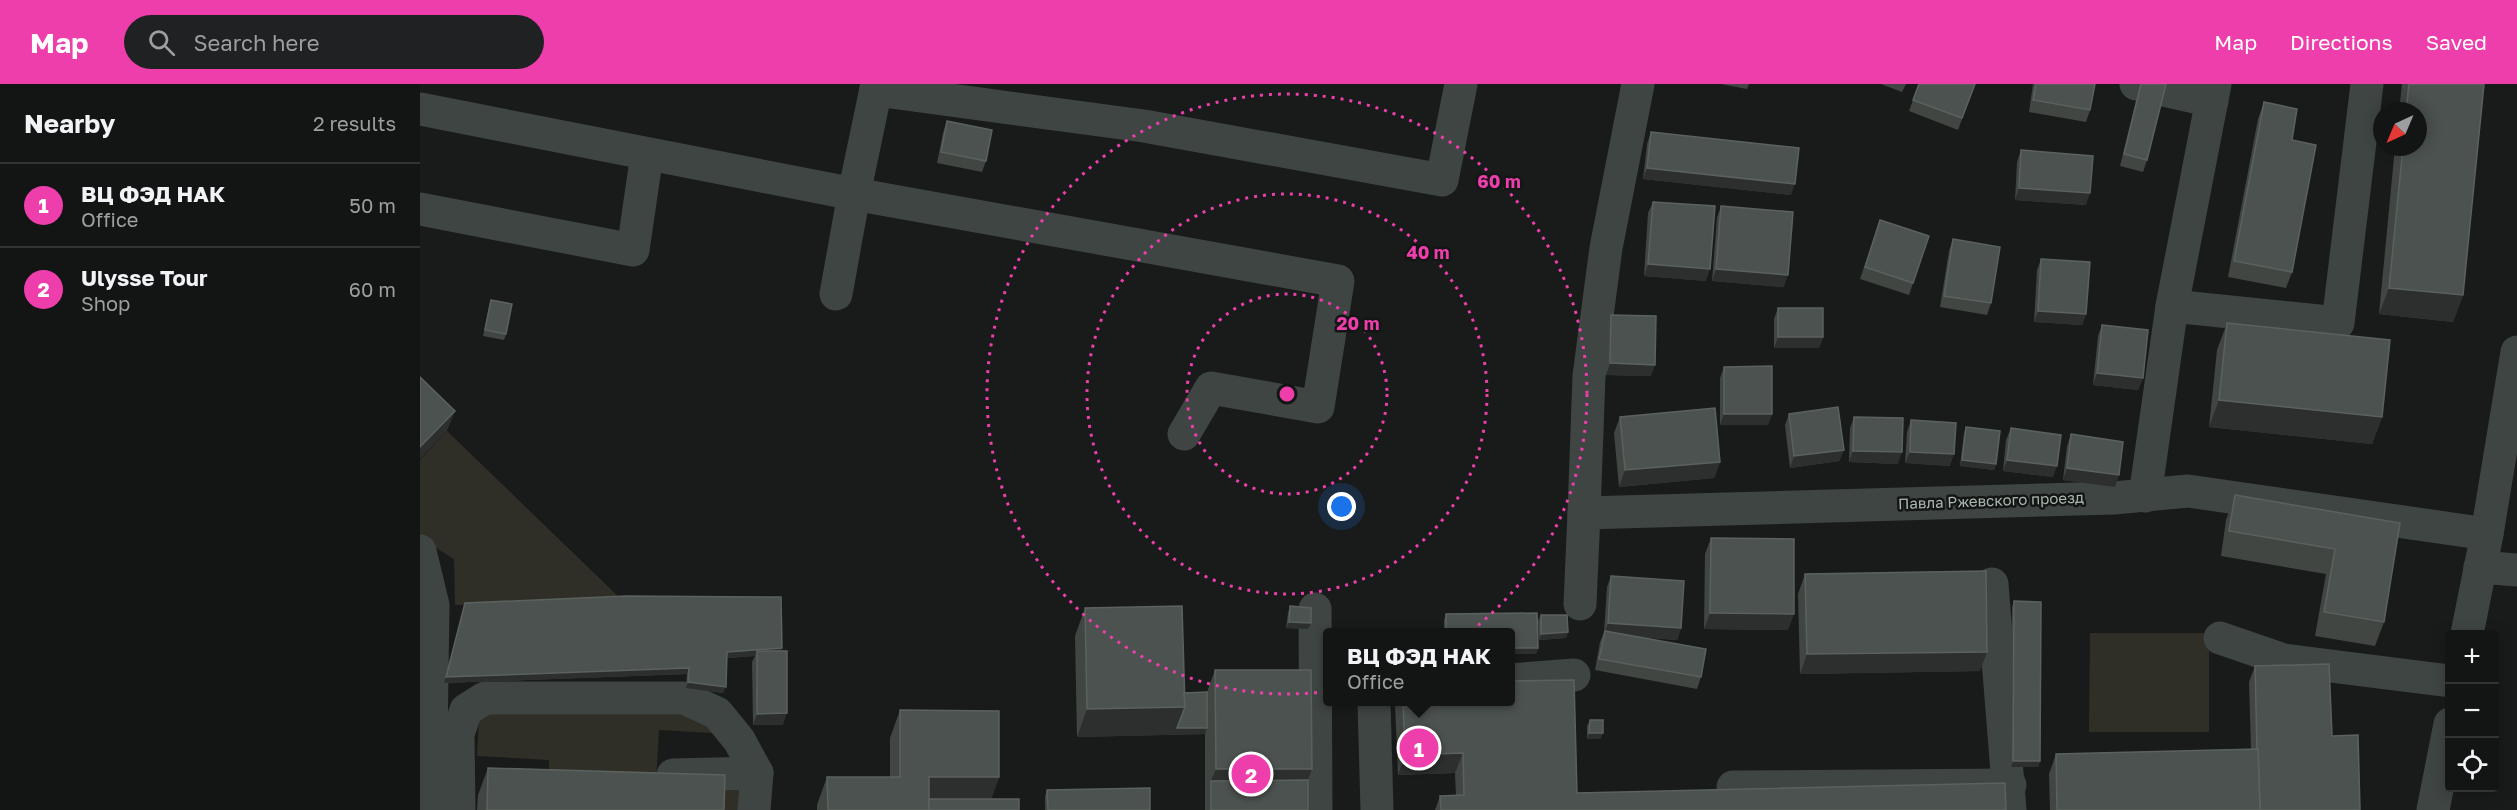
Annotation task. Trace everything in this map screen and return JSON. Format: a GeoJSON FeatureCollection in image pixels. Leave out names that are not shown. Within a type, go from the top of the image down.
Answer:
{"type":"FeatureCollection","features":[{"type":"Feature","properties":{"kind":"street"},"geometry":{"type":"LineString","coordinates":[[836,294],[877,87],[1144,126],[1442,180],[1461,84]]}},
{"type":"Feature","properties":{"kind":"street"},"geometry":{"type":"LineString","coordinates":[[1580,604],[1589,376],[1606,248],[1638,84]]}},
{"type":"Feature","properties":{"kind":"street"},"geometry":{"type":"LineString","coordinates":[[2136,84],[2213,93],[2172,306],[2145,496]]}},
{"type":"Feature","properties":{"kind":"street"},"geometry":{"type":"LineString","coordinates":[[2172,306],[2338,323],[2367,84]]}},
{"type":"Feature","properties":{"kind":"street"},"geometry":{"type":"LineString","coordinates":[[420,111],[854,194],[1338,281],[1318,407],[1211,388],[1184,434]]}},
{"type":"Feature","properties":{"kind":"street"},"geometry":{"type":"LineString","coordinates":[[420,209],[633,250],[647,154]]}},
{"type":"Feature","properties":{"kind":"street"},"geometry":{"type":"LineString","coordinates":[[2468,630],[2487,534],[2506,490],[2517,352]]}},
{"type":"Feature","properties":{"kind":"street","name":"Павла Ржевского проезд"},"geometry":{"type":"LineString","coordinates":[[1584,513],[2145,496],[2188,491],[2487,534]]}},
{"type":"Feature","properties":{"kind":"street"},"geometry":{"type":"LineString","coordinates":[[420,551],[433,605],[426,638],[430,810]]}},
{"type":"Feature","properties":{"kind":"street"},"geometry":{"type":"LineString","coordinates":[[2480,567],[2517,570]]}},
{"type":"Feature","properties":{"kind":"street"},"geometry":{"type":"LineString","coordinates":[[1733,787],[2010,797],[1992,584]]}},
{"type":"Feature","properties":{"kind":"street"},"geometry":{"type":"LineString","coordinates":[[1315,609],[1316,810]]}},
{"type":"Feature","properties":{"kind":"street"},"geometry":{"type":"LineString","coordinates":[[2220,638],[2284,660],[2445,680]]}},
{"type":"Feature","properties":{"kind":"street"},"geometry":{"type":"LineString","coordinates":[[1515,680],[1575,675]]}},
{"type":"Feature","properties":{"kind":"street"},"geometry":{"type":"LineString","coordinates":[[459,810],[458,734],[466,710],[485,698],[684,698],[717,714],[739,740],[757,773],[754,810]]}},
{"type":"Feature","properties":{"kind":"street"},"geometry":{"type":"LineString","coordinates":[[1374,706],[1377,810]]}},
{"type":"Feature","properties":{"kind":"street"},"geometry":{"type":"LineString","coordinates":[[2433,810],[2447,738]]}},
{"type":"Feature","properties":{"kind":"street"},"geometry":{"type":"LineString","coordinates":[[673,775],[757,773]]}},
{"type":"Feature","properties":{"kind":"street"},"geometry":{"type":"LineString","coordinates":[[458,776],[493,774]]}},
{"type":"Feature","properties":{"kind":"shaded area"},"geometry":{"type":"Polygon","coordinates":[[[447,431],[624,602],[455,605],[454,559],[420,538],[420,460],[447,431]]]}},
{"type":"Feature","properties":{"kind":"shaded area"},"geometry":{"type":"Polygon","coordinates":[[[2090,633],[2209,633],[2209,732],[2089,732],[2090,633]]]}},
{"type":"Feature","properties":{"kind":"shaded area"},"geometry":{"type":"Polygon","coordinates":[[[666,700],[729,734],[659,730],[656,784],[744,790],[743,810],[715,810],[548,796],[549,760],[477,756],[479,718],[486,702],[666,700]]]}},
{"type":"Feature","properties":{"kind":"building"},"geometry":{"type":"Polygon","coordinates":[[[1919,84],[1975,84],[1962,118],[1913,100],[1919,84]]]}},
{"type":"Feature","properties":{"kind":"building"},"geometry":{"type":"Polygon","coordinates":[[[2036,84],[2095,84],[2090,110],[2033,100],[2036,84]]]}},
{"type":"Feature","properties":{"kind":"building"},"geometry":{"type":"Polygon","coordinates":[[[2141,84],[2166,84],[2147,160],[2124,154],[2141,84]]]}},
{"type":"Feature","properties":{"kind":"building"},"geometry":{"type":"Polygon","coordinates":[[[2409,84],[2484,84],[2463,295],[2389,288],[2402,156],[2427,156],[2427,102],[2407,102],[2409,84]]]}},
{"type":"Feature","properties":{"kind":"building"},"geometry":{"type":"Polygon","coordinates":[[[2264,102],[2297,109],[2292,140],[2316,145],[2292,272],[2234,261],[2264,102]]]}},
{"type":"Feature","properties":{"kind":"building"},"geometry":{"type":"Polygon","coordinates":[[[947,121],[992,130],[986,161],[941,152],[947,121]]]}},
{"type":"Feature","properties":{"kind":"building"},"geometry":{"type":"Polygon","coordinates":[[[1651,132],[1799,148],[1795,184],[1647,168],[1651,132]]]}},
{"type":"Feature","properties":{"kind":"building"},"geometry":{"type":"Polygon","coordinates":[[[2021,150],[2093,156],[2090,193],[2019,188],[2021,150]]]}},
{"type":"Feature","properties":{"kind":"building"},"geometry":{"type":"Polygon","coordinates":[[[1653,202],[1715,206],[1710,269],[1648,264],[1653,202]]]}},
{"type":"Feature","properties":{"kind":"building"},"geometry":{"type":"Polygon","coordinates":[[[1721,206],[1793,212],[1788,275],[1716,269],[1721,206]]]}},
{"type":"Feature","properties":{"kind":"building"},"geometry":{"type":"Polygon","coordinates":[[[1880,220],[1929,236],[1913,283],[1865,267],[1880,220]]]}},
{"type":"Feature","properties":{"kind":"building"},"geometry":{"type":"Polygon","coordinates":[[[1953,239],[2000,247],[1991,303],[1944,296],[1953,239]]]}},
{"type":"Feature","properties":{"kind":"building"},"geometry":{"type":"Polygon","coordinates":[[[2041,259],[2090,262],[2086,314],[2038,311],[2041,259]]]}},
{"type":"Feature","properties":{"kind":"building"},"geometry":{"type":"Polygon","coordinates":[[[491,300],[512,304],[506,334],[485,330],[491,300]]]}},
{"type":"Feature","properties":{"kind":"building"},"geometry":{"type":"Polygon","coordinates":[[[1778,308],[1823,308],[1823,337],[1778,337],[1778,308]]]}},
{"type":"Feature","properties":{"kind":"building"},"geometry":{"type":"Polygon","coordinates":[[[1611,315],[1656,316],[1655,365],[1610,363],[1611,315]]]}},
{"type":"Feature","properties":{"kind":"building"},"geometry":{"type":"Polygon","coordinates":[[[2227,323],[2390,340],[2382,417],[2219,400],[2227,323]]]}},
{"type":"Feature","properties":{"kind":"building"},"geometry":{"type":"Polygon","coordinates":[[[2102,325],[2148,330],[2143,378],[2097,373],[2102,325]]]}},
{"type":"Feature","properties":{"kind":"building"},"geometry":{"type":"Polygon","coordinates":[[[1772,366],[1772,414],[1724,414],[1724,367],[1772,366]]]}},
{"type":"Feature","properties":{"kind":"building"},"geometry":{"type":"Polygon","coordinates":[[[420,377],[455,411],[420,447],[420,377]]]}},
{"type":"Feature","properties":{"kind":"building"},"geometry":{"type":"Polygon","coordinates":[[[1838,407],[1844,450],[1794,456],[1789,414],[1838,407]]]}},
{"type":"Feature","properties":{"kind":"building"},"geometry":{"type":"Polygon","coordinates":[[[1715,408],[1720,462],[1625,470],[1620,417],[1715,408]]]}},
{"type":"Feature","properties":{"kind":"building"},"geometry":{"type":"Polygon","coordinates":[[[1854,417],[1903,418],[1902,452],[1853,451],[1854,417]]]}},
{"type":"Feature","properties":{"kind":"building"},"geometry":{"type":"Polygon","coordinates":[[[1911,420],[1956,423],[1954,454],[1910,452],[1911,420]]]}},
{"type":"Feature","properties":{"kind":"building"},"geometry":{"type":"Polygon","coordinates":[[[1966,427],[2000,431],[1996,464],[1962,460],[1966,427]]]}},
{"type":"Feature","properties":{"kind":"building"},"geometry":{"type":"Polygon","coordinates":[[[2011,428],[2061,435],[2057,466],[2007,460],[2011,428]]]}},
{"type":"Feature","properties":{"kind":"building"},"geometry":{"type":"Polygon","coordinates":[[[2071,434],[2123,442],[2119,475],[2067,468],[2071,434]]]}},
{"type":"Feature","properties":{"kind":"building"},"geometry":{"type":"Polygon","coordinates":[[[2235,495],[2400,523],[2384,622],[2324,612],[2335,549],[2229,531],[2235,495]]]}},
{"type":"Feature","properties":{"kind":"building"},"geometry":{"type":"Polygon","coordinates":[[[1711,538],[1794,539],[1794,614],[1710,613],[1711,538]]]}},
{"type":"Feature","properties":{"kind":"building"},"geometry":{"type":"Polygon","coordinates":[[[1986,571],[1987,652],[1807,654],[1805,574],[1986,571]]]}},
{"type":"Feature","properties":{"kind":"building"},"geometry":{"type":"Polygon","coordinates":[[[1611,576],[1684,581],[1681,628],[1608,623],[1611,576]]]}},
{"type":"Feature","properties":{"kind":"building"},"geometry":{"type":"Polygon","coordinates":[[[626,596],[781,597],[782,648],[727,652],[726,687],[688,682],[689,668],[446,677],[465,603],[626,596]]]}},
{"type":"Feature","properties":{"kind":"building"},"geometry":{"type":"Polygon","coordinates":[[[2014,601],[2041,602],[2040,761],[2013,761],[2014,601]]]}},
{"type":"Feature","properties":{"kind":"building"},"geometry":{"type":"Polygon","coordinates":[[[1182,606],[1185,707],[1087,709],[1085,608],[1182,606]]]}},
{"type":"Feature","properties":{"kind":"building"},"geometry":{"type":"Polygon","coordinates":[[[1290,606],[1311,608],[1311,623],[1289,622],[1290,606]]]}},
{"type":"Feature","properties":{"kind":"building"},"geometry":{"type":"Polygon","coordinates":[[[1537,613],[1538,648],[1515,648],[1515,628],[1446,628],[1446,614],[1537,613]]]}},
{"type":"Feature","properties":{"kind":"building"},"geometry":{"type":"Polygon","coordinates":[[[1541,615],[1567,615],[1568,632],[1541,634],[1541,615]]]}},
{"type":"Feature","properties":{"kind":"building"},"geometry":{"type":"Polygon","coordinates":[[[1605,631],[1706,649],[1701,677],[1599,659],[1605,631]]]}},
{"type":"Feature","properties":{"kind":"building"},"geometry":{"type":"Polygon","coordinates":[[[757,651],[787,651],[787,713],[757,714],[757,651]]]}},
{"type":"Feature","properties":{"kind":"building"},"geometry":{"type":"Polygon","coordinates":[[[2329,664],[2332,736],[2358,735],[2360,810],[2260,810],[2255,666],[2329,664]]]}},
{"type":"Feature","properties":{"kind":"building"},"geometry":{"type":"Polygon","coordinates":[[[1215,670],[1311,670],[1312,769],[1216,769],[1215,670]]]}},
{"type":"Feature","properties":{"kind":"building"},"geometry":{"type":"Polygon","coordinates":[[[1574,680],[1577,793],[2005,783],[2006,810],[1441,810],[1440,796],[1464,795],[1463,753],[1405,755],[1403,706],[1515,706],[1515,681],[1574,680]]]}},
{"type":"Feature","properties":{"kind":"building"},"geometry":{"type":"Polygon","coordinates":[[[1207,692],[1207,728],[1177,728],[1185,707],[1184,693],[1207,692]]]}},
{"type":"Feature","properties":{"kind":"building"},"geometry":{"type":"Polygon","coordinates":[[[900,710],[999,711],[999,777],[929,777],[929,810],[828,810],[827,777],[900,777],[900,710]]]}},
{"type":"Feature","properties":{"kind":"building"},"geometry":{"type":"Polygon","coordinates":[[[1590,720],[1603,720],[1603,733],[1589,733],[1590,720]]]}},
{"type":"Feature","properties":{"kind":"building"},"geometry":{"type":"Polygon","coordinates":[[[2258,749],[2260,810],[2057,810],[2056,754],[2258,749]]]}},
{"type":"Feature","properties":{"kind":"building"},"geometry":{"type":"Polygon","coordinates":[[[488,768],[725,775],[724,810],[487,810],[488,768]]]}},
{"type":"Feature","properties":{"kind":"building"},"geometry":{"type":"Polygon","coordinates":[[[1308,780],[1308,810],[1211,810],[1211,781],[1308,780]]]}},
{"type":"Feature","properties":{"kind":"building"},"geometry":{"type":"Polygon","coordinates":[[[1150,788],[1150,810],[1048,810],[1047,790],[1150,788]]]}},
{"type":"Feature","properties":{"kind":"building"},"geometry":{"type":"Polygon","coordinates":[[[929,799],[1019,799],[1019,810],[929,810],[929,799]]]}},
{"type":"Feature","properties":{"kind":"place","name":"ВЦ ФЭД НАК"},"geometry":{"type":"Point","coordinates":[1419,748]}},
{"type":"Feature","properties":{"kind":"place","name":"Ulysse Tour"},"geometry":{"type":"Point","coordinates":[1251,774]}}]}
